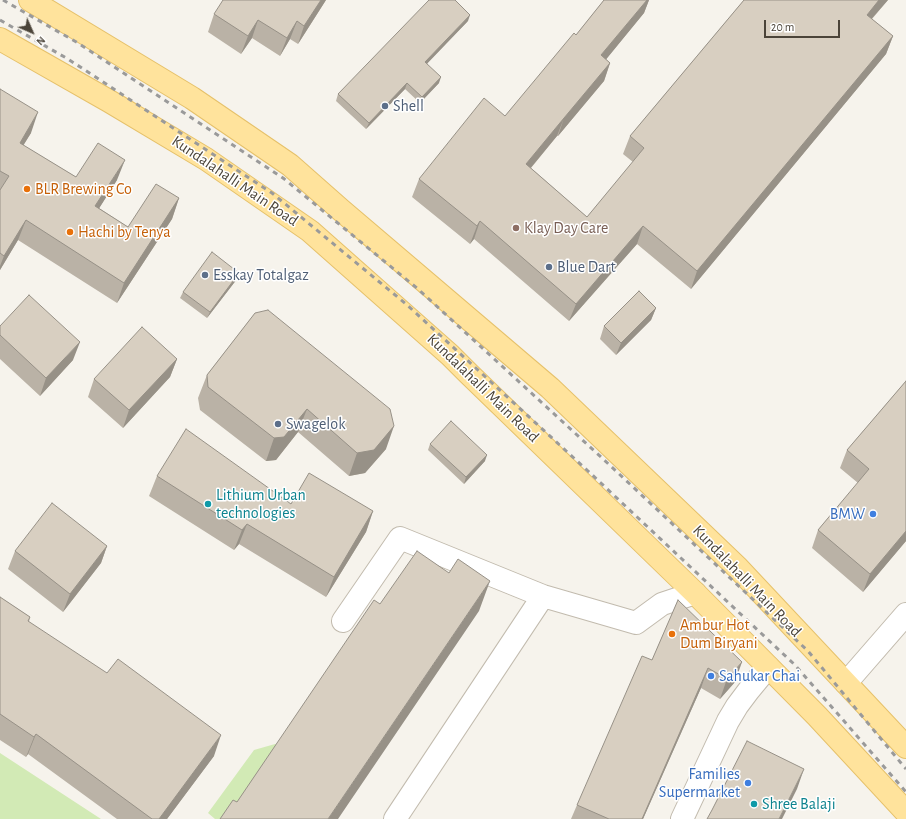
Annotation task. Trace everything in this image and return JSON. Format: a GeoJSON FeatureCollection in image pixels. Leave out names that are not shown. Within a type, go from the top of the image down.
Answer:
{"type":"FeatureCollection","features":[{"type":"Feature","properties":{"kind":"main road","name":"Kundalahalli Main Road"},"geometry":{"type":"LineString","coordinates":[[30,0],[192,98],[290,164],[347,215],[550,388],[738,568],[906,747]]}},
{"type":"Feature","properties":{"kind":"main road","name":"Kundalahalli Main Road"},"geometry":{"type":"LineString","coordinates":[[0,39],[109,101],[206,159],[310,231],[450,355],[695,593],[817,716],[906,812]]}},
{"type":"Feature","properties":{"kind":"street"},"geometry":{"type":"LineString","coordinates":[[343,621],[400,538],[543,596],[636,623],[662,604],[695,593]]}},
{"type":"Feature","properties":{"kind":"street"},"geometry":{"type":"LineString","coordinates":[[395,819],[543,596]]}},
{"type":"Feature","properties":{"kind":"street"},"geometry":{"type":"LineString","coordinates":[[846,683],[906,614]]}},
{"type":"Feature","properties":{"kind":"street"},"geometry":{"type":"LineString","coordinates":[[682,819],[728,721],[737,706],[768,667]]}},
{"type":"Feature","properties":{"kind":"green space"},"geometry":{"type":"Polygon","coordinates":[[[275,744],[282,745],[233,819],[215,819],[208,813],[254,750],[275,744]]]}},
{"type":"Feature","properties":{"kind":"green space"},"geometry":{"type":"Polygon","coordinates":[[[0,753],[101,819],[0,819],[0,753]]]}},
{"type":"Feature","properties":{"kind":"building"},"geometry":{"type":"Polygon","coordinates":[[[223,0],[321,0],[304,26],[297,21],[287,38],[258,20],[248,36],[214,14],[223,0]]]}},
{"type":"Feature","properties":{"kind":"building"},"geometry":{"type":"Polygon","coordinates":[[[429,0],[455,0],[470,15],[425,62],[441,77],[422,97],[407,83],[369,123],[338,94],[429,0]]]}},
{"type":"Feature","properties":{"kind":"building"},"geometry":{"type":"Polygon","coordinates":[[[604,0],[647,0],[601,55],[610,63],[526,164],[587,217],[644,148],[630,136],[744,0],[879,0],[867,15],[893,36],[697,271],[643,226],[576,304],[480,221],[477,226],[419,179],[484,98],[505,116],[574,33],[576,35],[604,0]]]}},
{"type":"Feature","properties":{"kind":"building"},"geometry":{"type":"Polygon","coordinates":[[[0,89],[38,112],[20,143],[76,177],[98,143],[125,160],[95,206],[128,227],[156,184],[179,198],[124,283],[26,220],[4,256],[0,253],[0,190],[9,176],[0,171],[0,89]]]}},
{"type":"Feature","properties":{"kind":"building"},"geometry":{"type":"Polygon","coordinates":[[[212,252],[239,273],[210,312],[183,292],[212,252]]]}},
{"type":"Feature","properties":{"kind":"building"},"geometry":{"type":"Polygon","coordinates":[[[639,291],[656,308],[621,343],[604,326],[639,291]]]}},
{"type":"Feature","properties":{"kind":"building"},"geometry":{"type":"Polygon","coordinates":[[[29,295],[80,342],[46,378],[0,335],[0,326],[29,295]]]}},
{"type":"Feature","properties":{"kind":"building"},"geometry":{"type":"Polygon","coordinates":[[[268,310],[390,409],[394,426],[374,450],[357,453],[307,409],[284,437],[274,438],[208,387],[207,375],[255,313],[268,310]]]}},
{"type":"Feature","properties":{"kind":"building"},"geometry":{"type":"Polygon","coordinates":[[[142,327],[177,359],[129,410],[94,379],[142,327]]]}},
{"type":"Feature","properties":{"kind":"building","name":"BMW"},"geometry":{"type":"Polygon","coordinates":[[[906,381],[906,531],[870,574],[818,530],[869,469],[847,450],[906,381]]]}},
{"type":"Feature","properties":{"kind":"building"},"geometry":{"type":"Polygon","coordinates":[[[451,421],[487,455],[466,477],[430,444],[451,421]]]}},
{"type":"Feature","properties":{"kind":"building"},"geometry":{"type":"Polygon","coordinates":[[[186,429],[291,504],[309,473],[373,511],[334,577],[247,524],[242,530],[157,476],[186,429]]]}},
{"type":"Feature","properties":{"kind":"building"},"geometry":{"type":"Polygon","coordinates":[[[52,503],[107,546],[70,594],[15,551],[52,503]]]}},
{"type":"Feature","properties":{"kind":"building"},"geometry":{"type":"Polygon","coordinates":[[[417,551],[449,573],[458,559],[490,581],[328,819],[220,819],[233,800],[237,802],[374,600],[380,604],[417,551]]]}},
{"type":"Feature","properties":{"kind":"building"},"geometry":{"type":"Polygon","coordinates":[[[0,597],[30,617],[28,621],[107,673],[118,659],[221,735],[159,819],[152,819],[36,734],[34,737],[0,714],[0,597]]]}},
{"type":"Feature","properties":{"kind":"building"},"geometry":{"type":"Polygon","coordinates":[[[678,600],[742,662],[727,679],[708,668],[642,819],[609,819],[577,805],[642,656],[652,660],[678,600]]]}},
{"type":"Feature","properties":{"kind":"building","name":"Shree Balaji"},"geometry":{"type":"Polygon","coordinates":[[[747,741],[804,769],[779,819],[707,819],[712,810],[747,741]]]}},
{"type":"Feature","properties":{"kind":"railway"},"geometry":{"type":"LineString","coordinates":[[3,0],[78,43],[283,178],[418,289],[601,457],[808,651],[906,769]]}},
{"type":"Feature","properties":{"kind":"railway"},"geometry":{"type":"LineString","coordinates":[[0,20],[68,59],[272,193],[406,304],[588,471],[795,665],[906,792]]}},
{"type":"Feature","properties":{"kind":"place","name":"Shell"},"geometry":{"type":"Point","coordinates":[385,106]}},
{"type":"Feature","properties":{"kind":"place","name":"BLR Brewing Co"},"geometry":{"type":"Point","coordinates":[27,189]}},
{"type":"Feature","properties":{"kind":"place","name":"Klay Day Care"},"geometry":{"type":"Point","coordinates":[516,228]}},
{"type":"Feature","properties":{"kind":"place","name":"Hachi by Tenya"},"geometry":{"type":"Point","coordinates":[70,232]}},
{"type":"Feature","properties":{"kind":"place","name":"Blue Dart"},"geometry":{"type":"Point","coordinates":[549,267]}},
{"type":"Feature","properties":{"kind":"place","name":"Esskay Totalgaz"},"geometry":{"type":"Point","coordinates":[205,275]}},
{"type":"Feature","properties":{"kind":"place","name":"Swagelok"},"geometry":{"type":"Point","coordinates":[278,424]}},
{"type":"Feature","properties":{"kind":"place","name":"Lithium Urban technologies"},"geometry":{"type":"Point","coordinates":[208,504]}},
{"type":"Feature","properties":{"kind":"place","name":"BMW"},"geometry":{"type":"Point","coordinates":[873,514]}},
{"type":"Feature","properties":{"kind":"place","name":"Ambur Hot Dum Biryani"},"geometry":{"type":"Point","coordinates":[672,634]}},
{"type":"Feature","properties":{"kind":"place","name":"Sahukar Chai"},"geometry":{"type":"Point","coordinates":[711,676]}},
{"type":"Feature","properties":{"kind":"place","name":"Families Supermarket"},"geometry":{"type":"Point","coordinates":[748,783]}},
{"type":"Feature","properties":{"kind":"place","name":"Shree Balaji"},"geometry":{"type":"Point","coordinates":[754,804]}}]}
